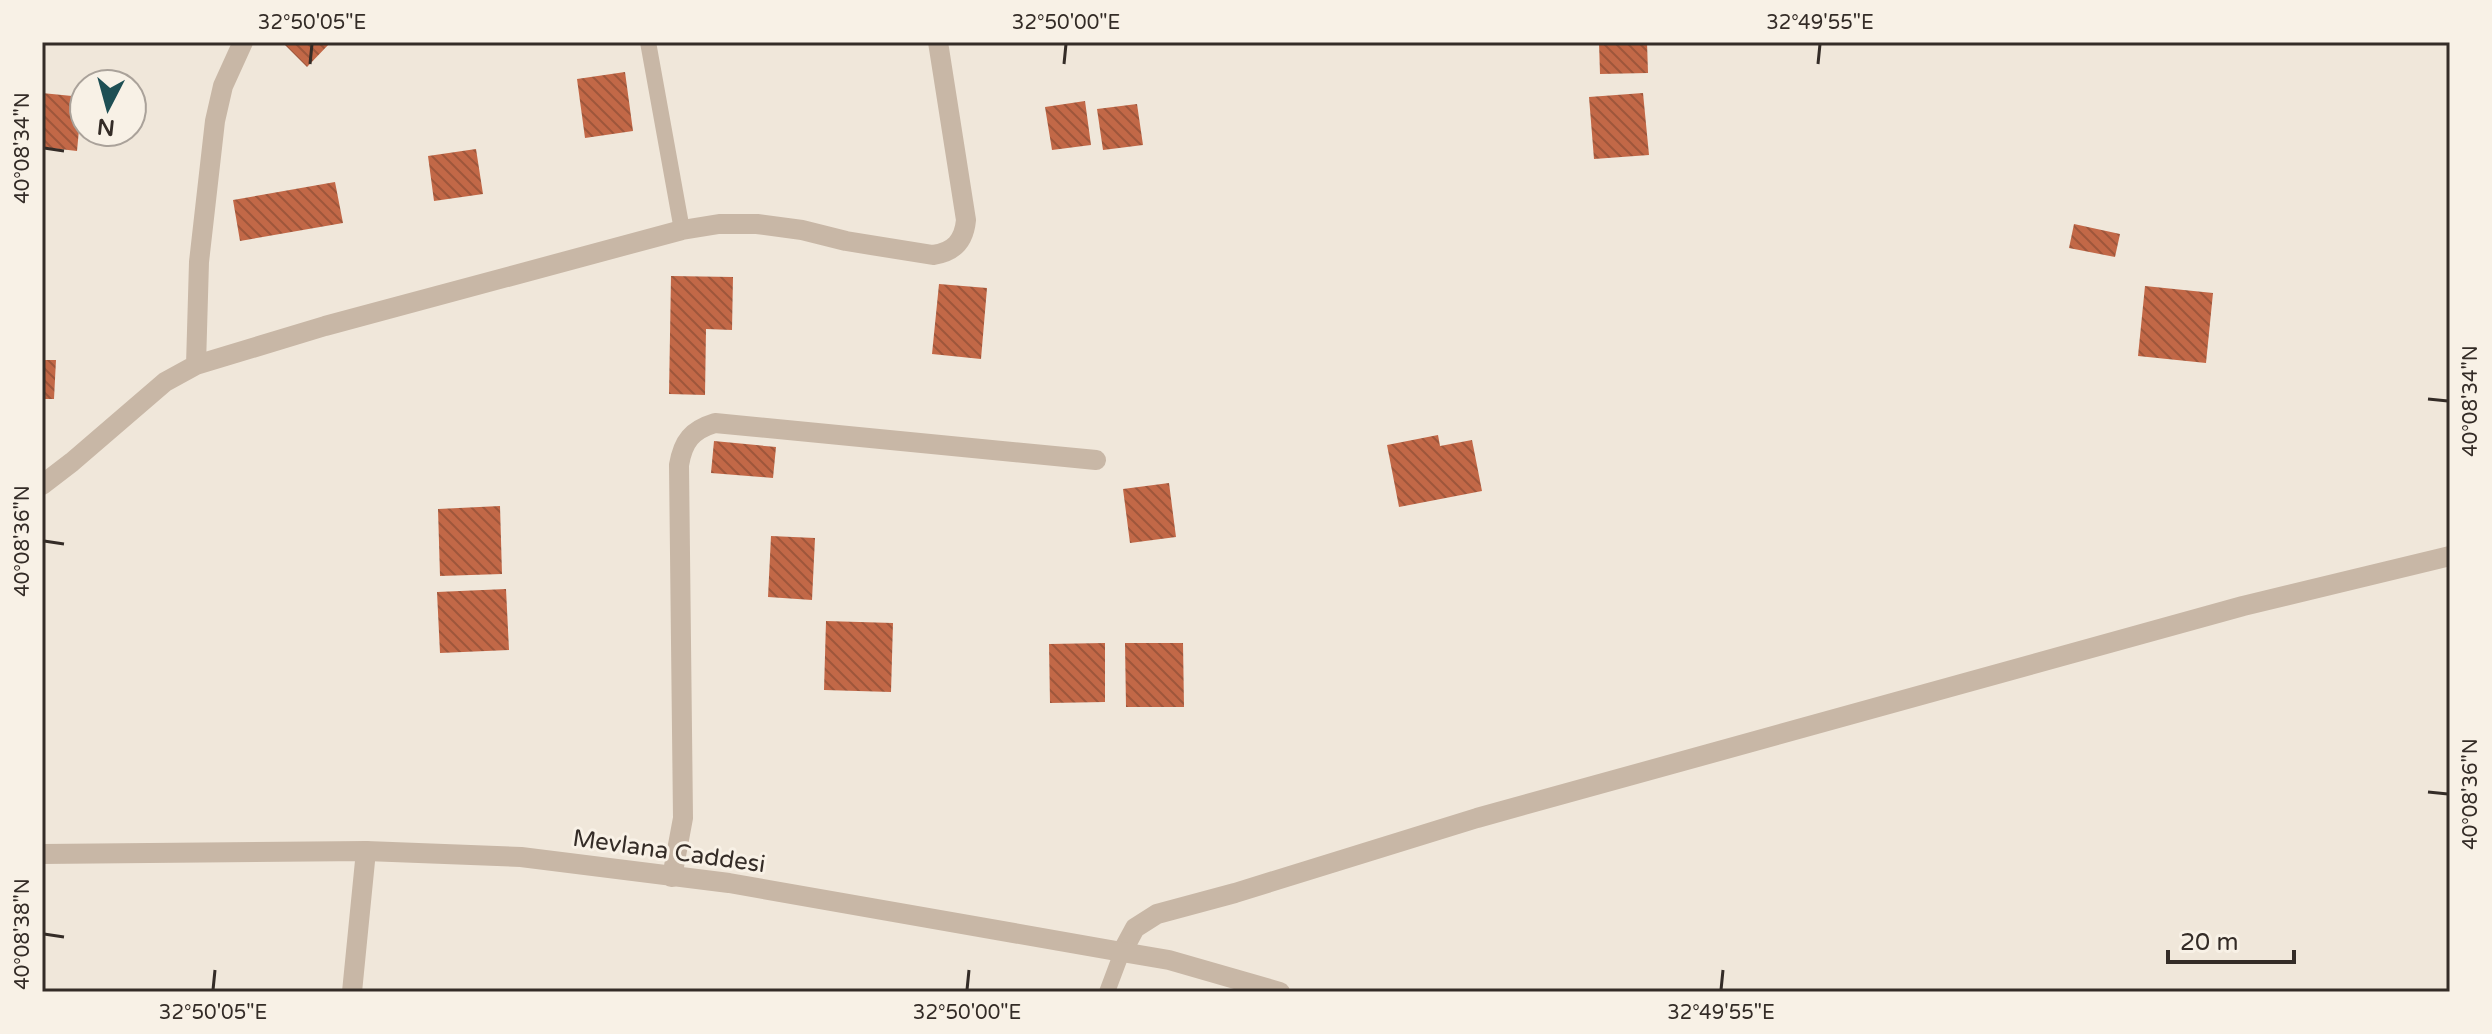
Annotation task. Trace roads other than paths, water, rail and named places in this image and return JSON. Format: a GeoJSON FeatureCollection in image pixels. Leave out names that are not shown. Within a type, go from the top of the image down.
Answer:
{"type":"FeatureCollection","features":[{"type":"Feature","properties":{"kind":"street"},"geometry":{"type":"LineString","coordinates":[[196,365],[199,262],[215,121],[223,86],[243,42]]}},
{"type":"Feature","properties":{"kind":"street"},"geometry":{"type":"LineString","coordinates":[[42,485],[165,382],[196,365],[325,326],[682,230],[719,224],[757,224],[933,255],[944,254],[961,241],[966,220],[938,42]]}},
{"type":"Feature","properties":{"kind":"street"},"geometry":{"type":"LineString","coordinates":[[672,877],[683,818],[679,465],[681,449],[689,436],[701,427],[715,423],[1096,460]]}},
{"type":"Feature","properties":{"kind":"street"},"geometry":{"type":"LineString","coordinates":[[1122,952],[1135,928],[1157,914],[1477,818],[2243,606],[2450,556]]}},
{"type":"Feature","properties":{"kind":"street"},"geometry":{"type":"LineString","coordinates":[[352,992],[366,851]]}},
{"type":"Feature","properties":{"kind":"street","name":"Mevlana Caddesi"},"geometry":{"type":"LineString","coordinates":[[42,854],[366,851],[521,857],[729,883],[1169,960],[1280,992]]}},
{"type":"Feature","properties":{"kind":"lane"},"geometry":{"type":"LineString","coordinates":[[648,42],[682,230]]}},
{"type":"Feature","properties":{"kind":"lane"},"geometry":{"type":"LineString","coordinates":[[1107,992],[1122,952]]}}]}
